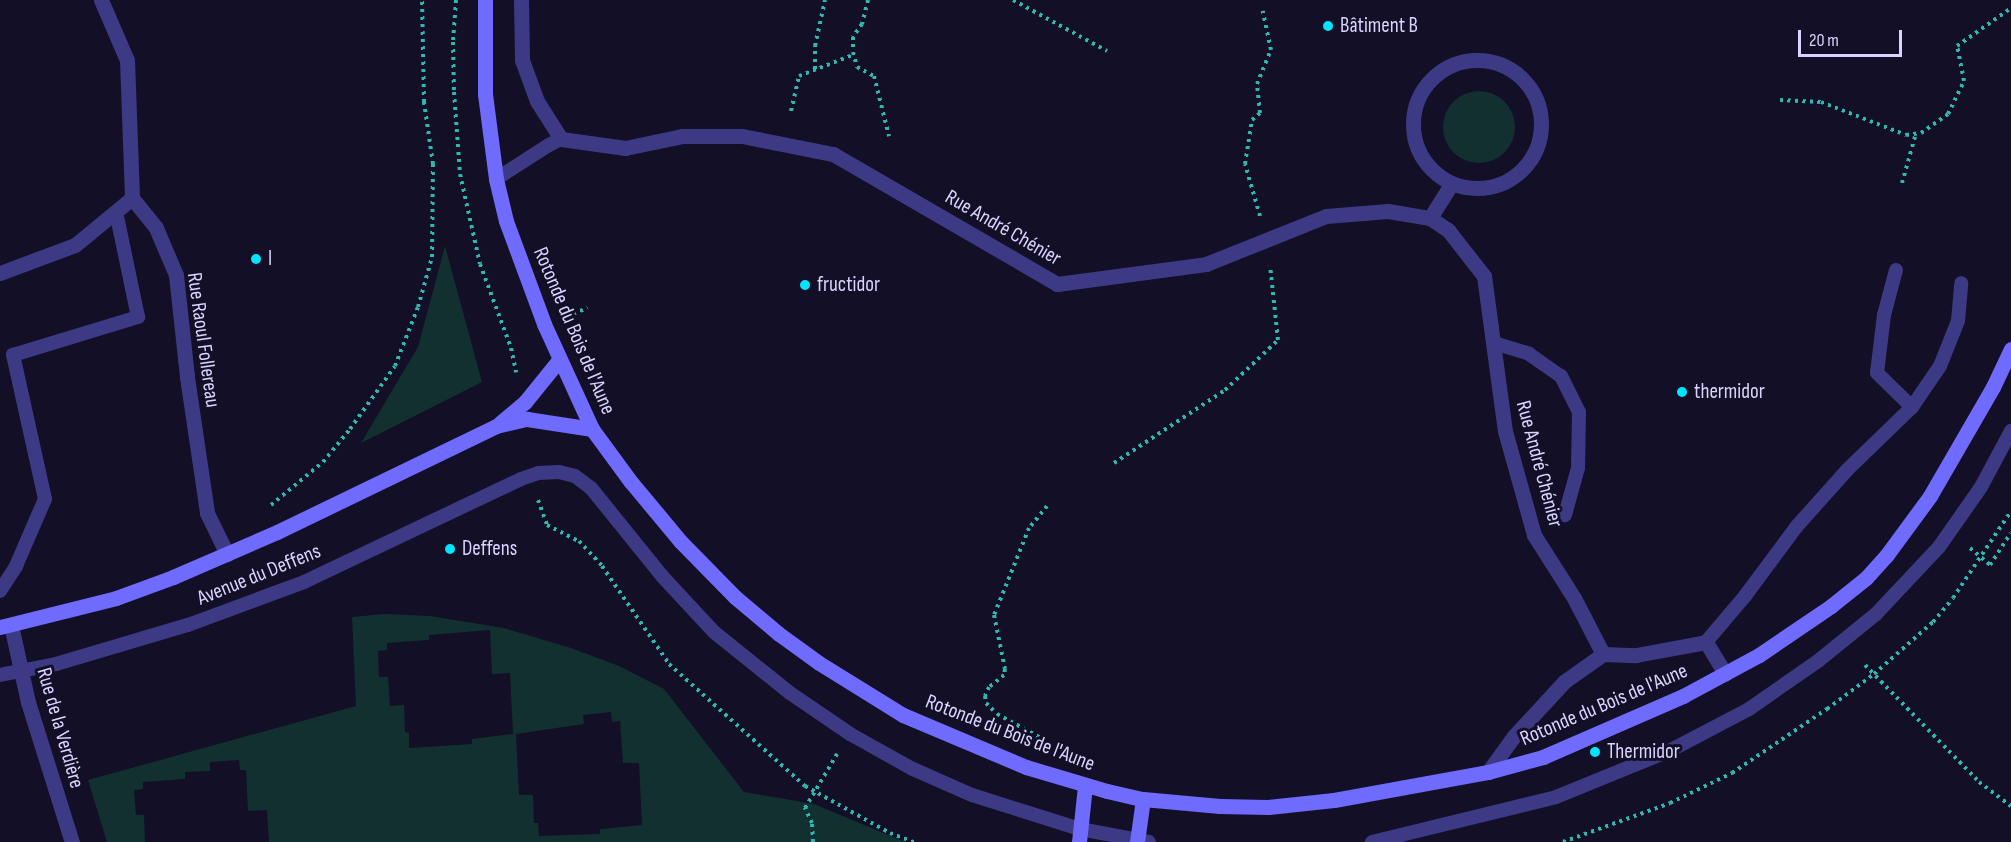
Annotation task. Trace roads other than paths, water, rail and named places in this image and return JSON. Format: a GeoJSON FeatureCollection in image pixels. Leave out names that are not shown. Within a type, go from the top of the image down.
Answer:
{"type":"FeatureCollection","features":[{"type":"Feature","properties":{"kind":"main road","name":"Rotonde du Bois de l'Aune"},"geometry":{"type":"LineString","coordinates":[[485,0],[484,94],[496,179],[506,221],[526,281],[559,360],[592,429],[681,542],[735,597],[779,634],[819,663],[903,715],[1042,773],[1085,786],[1143,799],[1220,806],[1268,807],[1334,800],[1488,772],[1543,757],[1592,737],[1725,674],[1759,655],[1831,606],[1866,578],[1886,556],[1953,460],[1994,387],[2011,349]]}},
{"type":"Feature","properties":{"kind":"main road","name":"Avenue du Deffens"},"geometry":{"type":"LineString","coordinates":[[496,426],[525,402],[559,360]]}},
{"type":"Feature","properties":{"kind":"main road","name":"Avenue du Deffens"},"geometry":{"type":"LineString","coordinates":[[6,626],[116,598],[226,554],[496,426],[527,419],[567,423],[592,429]]}},
{"type":"Feature","properties":{"kind":"main road"},"geometry":{"type":"LineString","coordinates":[[1079,835],[1085,786]]}},
{"type":"Feature","properties":{"kind":"main road"},"geometry":{"type":"LineString","coordinates":[[1141,841],[1143,799]]}},
{"type":"Feature","properties":{"kind":"street"},"geometry":{"type":"LineString","coordinates":[[0,273],[75,245],[132,198],[127,60],[101,0]]}},
{"type":"Feature","properties":{"kind":"street"},"geometry":{"type":"LineString","coordinates":[[521,0],[522,60],[537,101],[561,139]]}},
{"type":"Feature","properties":{"kind":"street"},"geometry":{"type":"LineString","coordinates":[[1479,59],[1502,64],[1521,76],[1534,94],[1541,116],[1540,139],[1531,159],[1516,176],[1496,187],[1474,190],[1451,185],[1432,173],[1419,155],[1412,133],[1413,111],[1422,89],[1437,73],[1457,62],[1479,59]]}},
{"type":"Feature","properties":{"kind":"street","name":"Rue André Chénier"},"geometry":{"type":"LineString","coordinates":[[561,139],[625,148],[682,136],[742,136],[833,154],[1057,284],[1206,264],[1326,216],[1388,211],[1430,218],[1449,230],[1484,276],[1505,431],[1534,535],[1574,598],[1604,654]]}},
{"type":"Feature","properties":{"kind":"street"},"geometry":{"type":"LineString","coordinates":[[1430,218],[1451,185]]}},
{"type":"Feature","properties":{"kind":"street","name":"Rue Raoul Follereau"},"geometry":{"type":"LineString","coordinates":[[132,198],[156,228],[176,275],[207,513],[226,554]]}},
{"type":"Feature","properties":{"kind":"street","name":"Rue de la Verdière"},"geometry":{"type":"LineString","coordinates":[[6,626],[21,671],[34,725],[72,842]]}},
{"type":"Feature","properties":{"kind":"street"},"geometry":{"type":"LineString","coordinates":[[1488,772],[1514,736],[1565,681],[1604,654],[1636,656],[1706,642],[1725,674]]}},
{"type":"Feature","properties":{"kind":"lane"},"geometry":{"type":"LineString","coordinates":[[496,179],[561,139]]}},
{"type":"Feature","properties":{"kind":"lane"},"geometry":{"type":"LineString","coordinates":[[0,591],[16,566],[45,500],[13,356],[138,317],[116,212]]}},
{"type":"Feature","properties":{"kind":"lane"},"geometry":{"type":"LineString","coordinates":[[1896,270],[1884,315],[1877,373],[1912,407]]}},
{"type":"Feature","properties":{"kind":"lane"},"geometry":{"type":"LineString","coordinates":[[1706,642],[1745,596],[1797,526],[1847,471],[1912,407],[1940,366],[1958,321],[1961,284]]}},
{"type":"Feature","properties":{"kind":"lane"},"geometry":{"type":"LineString","coordinates":[[1494,343],[1529,354],[1561,376],[1579,411],[1578,468],[1565,515]]}},
{"type":"Feature","properties":{"kind":"lane"},"geometry":{"type":"LineString","coordinates":[[1372,842],[1556,797],[1671,750],[1749,709],[1818,661],[1884,606],[1939,547],[1981,487],[2011,431]]}},
{"type":"Feature","properties":{"kind":"lane","name":"Avenue du Deffens"},"geometry":{"type":"LineString","coordinates":[[0,675],[77,659],[188,625],[294,586],[521,479],[538,473],[559,472],[575,476],[591,488],[662,576],[714,632],[789,693],[850,734],[913,769],[972,795],[1079,835]]}},
{"type":"Feature","properties":{"kind":"lane"},"geometry":{"type":"LineString","coordinates":[[1079,835],[1141,841]]}},
{"type":"Feature","properties":{"kind":"place","name":"Bâtiment B"},"geometry":{"type":"Point","coordinates":[1328,26]}},
{"type":"Feature","properties":{"kind":"place","name":"I"},"geometry":{"type":"Point","coordinates":[256,259]}},
{"type":"Feature","properties":{"kind":"place","name":"fructidor"},"geometry":{"type":"Point","coordinates":[805,285]}},
{"type":"Feature","properties":{"kind":"place","name":"thermidor"},"geometry":{"type":"Point","coordinates":[1682,392]}},
{"type":"Feature","properties":{"kind":"place","name":"Deffens"},"geometry":{"type":"Point","coordinates":[450,549]}},
{"type":"Feature","properties":{"kind":"place","name":"Thermidor"},"geometry":{"type":"Point","coordinates":[1595,752]}}]}
